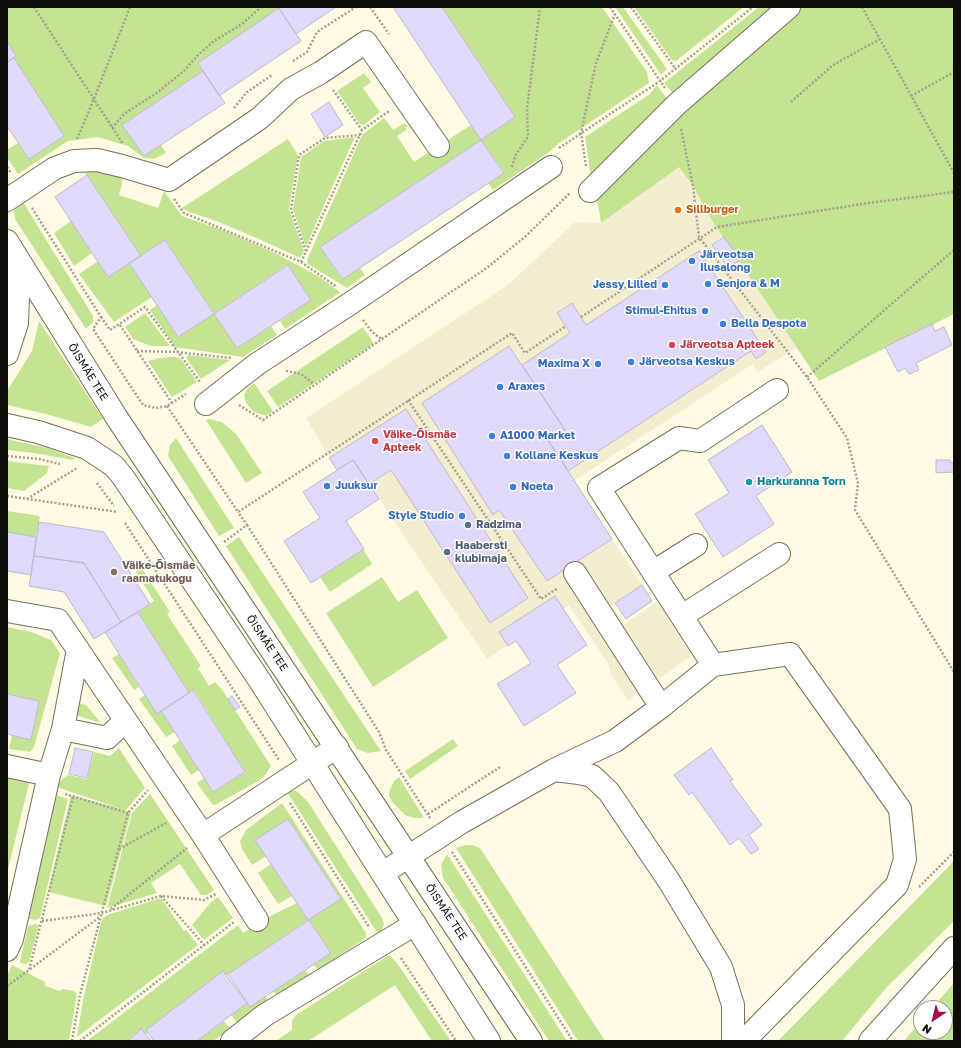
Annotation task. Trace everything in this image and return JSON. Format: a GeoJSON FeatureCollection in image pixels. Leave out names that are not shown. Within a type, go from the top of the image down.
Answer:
{"type":"FeatureCollection","features":[{"type":"Feature","properties":{"kind":"street"},"geometry":{"type":"LineString","coordinates":[[580,192],[677,104],[789,7]]}},
{"type":"Feature","properties":{"kind":"street"},"geometry":{"type":"LineString","coordinates":[[14,195],[55,168],[74,161],[97,160],[169,180],[260,118],[292,90],[366,42],[438,146]]}},
{"type":"Feature","properties":{"kind":"street"},"geometry":{"type":"LineString","coordinates":[[205,396],[257,364],[351,302],[553,159]]}},
{"type":"Feature","properties":{"kind":"street"},"geometry":{"type":"LineString","coordinates":[[7,242],[16,272],[18,296],[17,323],[7,354]]}},
{"type":"Feature","properties":{"kind":"street","name":"ÕISMÄE TEE"},"geometry":{"type":"LineString","coordinates":[[7,242],[117,418],[531,1041]]}},
{"type":"Feature","properties":{"kind":"street"},"geometry":{"type":"LineString","coordinates":[[713,664],[599,488],[679,438],[700,441],[777,390]]}},
{"type":"Feature","properties":{"kind":"street"},"geometry":{"type":"LineString","coordinates":[[7,425],[38,432],[87,448],[114,466],[185,567],[313,763],[489,1041]]}},
{"type":"Feature","properties":{"kind":"street"},"geometry":{"type":"LineString","coordinates":[[653,572],[696,545]]}},
{"type":"Feature","properties":{"kind":"street"},"geometry":{"type":"LineString","coordinates":[[682,616],[779,554]]}},
{"type":"Feature","properties":{"kind":"street"},"geometry":{"type":"LineString","coordinates":[[575,573],[661,707]]}},
{"type":"Feature","properties":{"kind":"street"},"geometry":{"type":"LineString","coordinates":[[7,611],[58,620],[203,835],[254,915]]}},
{"type":"Feature","properties":{"kind":"street"},"geometry":{"type":"LineString","coordinates":[[9,942],[48,781],[63,729],[78,648]]}},
{"type":"Feature","properties":{"kind":"street"},"geometry":{"type":"LineString","coordinates":[[383,873],[447,831],[554,770],[615,741],[661,707],[713,664],[790,654],[900,809],[905,859],[897,885],[744,1041]]}},
{"type":"Feature","properties":{"kind":"street"},"geometry":{"type":"LineString","coordinates":[[63,729],[107,738],[125,721]]}},
{"type":"Feature","properties":{"kind":"street"},"geometry":{"type":"LineString","coordinates":[[203,835],[336,747]]}},
{"type":"Feature","properties":{"kind":"street"},"geometry":{"type":"LineString","coordinates":[[7,766],[48,781]]}},
{"type":"Feature","properties":{"kind":"street"},"geometry":{"type":"LineString","coordinates":[[554,770],[592,776],[609,792],[669,881],[721,967],[733,1005],[733,1041]]}},
{"type":"Feature","properties":{"kind":"street"},"geometry":{"type":"LineString","coordinates":[[232,1041],[265,1015],[415,924]]}},
{"type":"Feature","properties":{"kind":"street"},"geometry":{"type":"LineString","coordinates":[[870,1041],[954,948]]}},
{"type":"Feature","properties":{"kind":"path"},"geometry":{"type":"LineString","coordinates":[[77,139],[130,7]]}},
{"type":"Feature","properties":{"kind":"path"},"geometry":{"type":"LineString","coordinates":[[112,128],[124,114],[158,92],[185,70],[198,55],[214,41],[242,24],[261,7]]}},
{"type":"Feature","properties":{"kind":"path"},"geometry":{"type":"LineString","coordinates":[[289,64],[307,52],[317,32],[356,7]]}},
{"type":"Feature","properties":{"kind":"path"},"geometry":{"type":"LineString","coordinates":[[512,168],[516,154],[528,137],[527,109],[540,7]]}},
{"type":"Feature","properties":{"kind":"path"},"geometry":{"type":"LineString","coordinates":[[610,7],[677,104],[693,186],[699,237],[807,377],[846,438],[858,483],[855,510],[954,672]]}},
{"type":"Feature","properties":{"kind":"path"},"geometry":{"type":"LineString","coordinates":[[631,7],[675,68]]}},
{"type":"Feature","properties":{"kind":"path"},"geometry":{"type":"LineString","coordinates":[[553,159],[581,134],[660,81],[753,7]]}},
{"type":"Feature","properties":{"kind":"path"},"geometry":{"type":"LineString","coordinates":[[862,7],[954,172]]}},
{"type":"Feature","properties":{"kind":"path"},"geometry":{"type":"LineString","coordinates":[[101,317],[93,329],[143,405],[156,408],[205,396],[263,420],[488,267],[580,192],[581,134],[596,63],[615,14]]}},
{"type":"Feature","properties":{"kind":"path"},"geometry":{"type":"LineString","coordinates":[[791,102],[833,65],[880,39]]}},
{"type":"Feature","properties":{"kind":"path"},"geometry":{"type":"LineString","coordinates":[[233,109],[247,92],[277,72]]}},
{"type":"Feature","properties":{"kind":"path"},"geometry":{"type":"LineString","coordinates":[[911,96],[954,72]]}},
{"type":"Feature","properties":{"kind":"path"},"geometry":{"type":"LineString","coordinates":[[320,73],[362,130]]}},
{"type":"Feature","properties":{"kind":"path"},"geometry":{"type":"LineString","coordinates":[[301,262],[362,130],[406,99]]}},
{"type":"Feature","properties":{"kind":"path"},"geometry":{"type":"LineString","coordinates":[[306,251],[291,210],[300,155],[325,138],[360,135]]}},
{"type":"Feature","properties":{"kind":"path"},"geometry":{"type":"LineString","coordinates":[[70,143],[82,138]]}},
{"type":"Feature","properties":{"kind":"path"},"geometry":{"type":"LineString","coordinates":[[120,147],[126,149]]}},
{"type":"Feature","properties":{"kind":"path"},"geometry":{"type":"LineString","coordinates":[[7,167],[14,195],[110,330],[145,307],[176,352],[184,359],[202,385],[205,396]]}},
{"type":"Feature","properties":{"kind":"path"},"geometry":{"type":"LineString","coordinates":[[581,316],[699,237],[717,227],[868,203],[954,192]]}},
{"type":"Feature","properties":{"kind":"path"},"geometry":{"type":"LineString","coordinates":[[807,377],[954,250]]}},
{"type":"Feature","properties":{"kind":"path"},"geometry":{"type":"LineString","coordinates":[[120,324],[172,403]]}},
{"type":"Feature","properties":{"kind":"path"},"geometry":{"type":"LineString","coordinates":[[167,406],[238,512],[512,333],[525,353],[566,326]]}},
{"type":"Feature","properties":{"kind":"path"},"geometry":{"type":"LineString","coordinates":[[137,351],[176,352],[235,359]]}},
{"type":"Feature","properties":{"kind":"path"},"geometry":{"type":"LineString","coordinates":[[408,400],[541,599],[558,588],[562,593]]}},
{"type":"Feature","properties":{"kind":"path"},"geometry":{"type":"LineString","coordinates":[[7,456],[39,459],[62,464]]}},
{"type":"Feature","properties":{"kind":"path"},"geometry":{"type":"LineString","coordinates":[[70,466],[78,467],[83,471]]}},
{"type":"Feature","properties":{"kind":"path"},"geometry":{"type":"LineString","coordinates":[[26,499],[78,467]]}},
{"type":"Feature","properties":{"kind":"path"},"geometry":{"type":"LineString","coordinates":[[93,479],[98,483],[118,511],[279,759],[279,763]]}},
{"type":"Feature","properties":{"kind":"path"},"geometry":{"type":"LineString","coordinates":[[7,496],[118,511]]}},
{"type":"Feature","properties":{"kind":"path"},"geometry":{"type":"LineString","coordinates":[[247,525],[379,732],[386,750],[428,814],[447,831],[573,1041]]}},
{"type":"Feature","properties":{"kind":"path"},"geometry":{"type":"LineString","coordinates":[[428,814],[500,767]]}},
{"type":"Feature","properties":{"kind":"path"},"geometry":{"type":"LineString","coordinates":[[72,1041],[80,995],[128,813],[161,774]]}},
{"type":"Feature","properties":{"kind":"path"},"geometry":{"type":"LineString","coordinates":[[48,781],[73,797],[128,813]]}},
{"type":"Feature","properties":{"kind":"path"},"geometry":{"type":"LineString","coordinates":[[286,796],[381,946],[397,951],[456,1041]]}},
{"type":"Feature","properties":{"kind":"path"},"geometry":{"type":"LineString","coordinates":[[30,970],[73,797]]}},
{"type":"Feature","properties":{"kind":"path"},"geometry":{"type":"LineString","coordinates":[[119,849],[168,822]]}},
{"type":"Feature","properties":{"kind":"path"},"geometry":{"type":"LineString","coordinates":[[109,910],[203,835]]}},
{"type":"Feature","properties":{"kind":"path"},"geometry":{"type":"LineString","coordinates":[[160,896],[205,946]]}},
{"type":"Feature","properties":{"kind":"path"},"geometry":{"type":"LineString","coordinates":[[7,986],[30,970],[101,914],[109,910],[160,896],[204,900]]}},
{"type":"Feature","properties":{"kind":"path"},"geometry":{"type":"LineString","coordinates":[[42,921],[101,914]]}},
{"type":"Feature","properties":{"kind":"path"},"geometry":{"type":"LineString","coordinates":[[80,1041],[205,946],[254,915]]}},
{"type":"Feature","properties":{"kind":"shaded area"},"geometry":{"type":"Polygon","coordinates":[[[679,166],[797,347],[758,372],[753,364],[574,481],[642,585],[612,606],[624,624],[658,601],[691,656],[628,701],[611,674],[609,665],[569,605],[487,659],[353,460],[337,470],[306,418],[508,285],[575,222],[601,223],[679,166]]]}},
{"type":"Feature","properties":{"kind":"green space"},"geometry":{"type":"Polygon","coordinates":[[[7,7],[279,8],[198,63],[203,71],[122,125],[144,156],[161,145],[166,153],[154,159],[144,158],[128,146],[98,137],[68,141],[18,174],[7,157],[7,150],[18,143],[29,159],[64,136],[14,58],[16,56],[7,41],[7,7]]]}},
{"type":"Feature","properties":{"kind":"green space"},"geometry":{"type":"Polygon","coordinates":[[[442,7],[602,7],[647,72],[649,83],[559,143],[548,153],[493,190],[488,183],[504,172],[481,140],[515,117],[442,7]]]}},
{"type":"Feature","properties":{"kind":"green space"},"geometry":{"type":"Polygon","coordinates":[[[615,7],[623,7],[667,69],[661,75],[615,7]]]}},
{"type":"Feature","properties":{"kind":"green space"},"geometry":{"type":"Polygon","coordinates":[[[634,7],[744,7],[676,61],[672,60],[634,7]]]}},
{"type":"Feature","properties":{"kind":"green space"},"geometry":{"type":"Polygon","coordinates":[[[759,7],[776,7],[674,95],[664,83],[759,7]]]}},
{"type":"Feature","properties":{"kind":"green space"},"geometry":{"type":"Polygon","coordinates":[[[789,7],[954,7],[954,314],[819,381],[713,222],[693,186],[679,167],[601,223],[598,204],[590,191],[789,7]]]}},
{"type":"Feature","properties":{"kind":"green space"},"geometry":{"type":"Polygon","coordinates":[[[364,73],[371,82],[363,88],[380,112],[364,125],[360,124],[337,91],[364,73]]]}},
{"type":"Feature","properties":{"kind":"green space"},"geometry":{"type":"Polygon","coordinates":[[[657,85],[668,100],[636,129],[591,178],[585,137],[650,94],[657,85]]]}},
{"type":"Feature","properties":{"kind":"green space"},"geometry":{"type":"Polygon","coordinates":[[[384,118],[393,130],[403,124],[407,125],[406,130],[397,136],[414,162],[471,125],[481,140],[320,247],[342,279],[360,268],[365,275],[347,288],[308,264],[307,260],[362,135],[384,118]]]}},
{"type":"Feature","properties":{"kind":"green space"},"geometry":{"type":"Polygon","coordinates":[[[355,137],[306,247],[293,210],[301,157],[324,141],[355,137]]]}},
{"type":"Feature","properties":{"kind":"green space"},"geometry":{"type":"Polygon","coordinates":[[[288,139],[298,155],[289,209],[304,251],[300,258],[219,222],[189,212],[182,208],[288,139]]]}},
{"type":"Feature","properties":{"kind":"green space"},"geometry":{"type":"Polygon","coordinates":[[[94,170],[121,177],[123,180],[119,195],[158,208],[164,191],[182,216],[225,231],[275,253],[318,276],[339,291],[339,293],[285,329],[280,321],[311,300],[287,265],[214,314],[237,348],[271,326],[277,335],[243,357],[175,347],[150,310],[157,305],[178,337],[214,313],[165,240],[141,256],[84,171],[94,170]]]}},
{"type":"Feature","properties":{"kind":"green space"},"geometry":{"type":"Polygon","coordinates":[[[23,202],[93,316],[93,322],[86,329],[15,219],[14,211],[23,202]]]}},
{"type":"Feature","properties":{"kind":"green space"},"geometry":{"type":"Polygon","coordinates":[[[71,221],[92,253],[74,266],[54,233],[71,221]]]}},
{"type":"Feature","properties":{"kind":"green space"},"geometry":{"type":"Polygon","coordinates":[[[98,261],[108,277],[129,263],[152,297],[114,322],[79,274],[98,261]]]}},
{"type":"Feature","properties":{"kind":"green space"},"geometry":{"type":"Polygon","coordinates":[[[145,313],[170,346],[151,346],[133,339],[125,327],[145,313]]]}},
{"type":"Feature","properties":{"kind":"green space"},"geometry":{"type":"Polygon","coordinates":[[[39,321],[103,419],[91,427],[7,405],[7,391],[32,351],[39,321]]]}},
{"type":"Feature","properties":{"kind":"green space"},"geometry":{"type":"Polygon","coordinates":[[[363,327],[374,344],[278,407],[267,391],[363,327]]]}},
{"type":"Feature","properties":{"kind":"green space"},"geometry":{"type":"Polygon","coordinates":[[[188,355],[230,360],[201,379],[186,358],[188,355]]]}},
{"type":"Feature","properties":{"kind":"green space"},"geometry":{"type":"Polygon","coordinates":[[[175,357],[181,359],[197,382],[172,397],[148,361],[160,358],[175,357]]]}},
{"type":"Feature","properties":{"kind":"green space"},"geometry":{"type":"Polygon","coordinates":[[[254,383],[273,411],[266,416],[254,412],[246,403],[244,395],[248,388],[254,383]]]}},
{"type":"Feature","properties":{"kind":"green space"},"geometry":{"type":"Polygon","coordinates":[[[209,419],[222,422],[236,434],[262,473],[246,483],[206,420],[209,419]]]}},
{"type":"Feature","properties":{"kind":"green space"},"geometry":{"type":"Polygon","coordinates":[[[176,438],[234,528],[219,536],[168,456],[170,445],[176,438]]]}},
{"type":"Feature","properties":{"kind":"green space"},"geometry":{"type":"Polygon","coordinates":[[[7,439],[47,448],[75,458],[72,460],[7,450],[7,439]]]}},
{"type":"Feature","properties":{"kind":"green space"},"geometry":{"type":"Polygon","coordinates":[[[7,461],[49,466],[47,473],[24,491],[7,488],[7,461]]]}},
{"type":"Feature","properties":{"kind":"green space"},"geometry":{"type":"Polygon","coordinates":[[[7,511],[40,516],[36,537],[7,532],[7,511]]]}},
{"type":"Feature","properties":{"kind":"green space"},"geometry":{"type":"Polygon","coordinates":[[[239,537],[381,751],[368,753],[357,749],[226,546],[239,537]]]}},
{"type":"Feature","properties":{"kind":"green space"},"geometry":{"type":"Polygon","coordinates":[[[363,549],[372,564],[330,592],[320,577],[363,549]]]}},
{"type":"Feature","properties":{"kind":"green space"},"geometry":{"type":"Polygon","coordinates":[[[141,567],[170,612],[167,614],[201,666],[198,668],[209,686],[215,682],[223,691],[271,766],[260,780],[215,805],[212,804],[197,783],[204,778],[213,792],[245,772],[194,690],[189,693],[138,612],[154,601],[135,570],[141,567]]]}},
{"type":"Feature","properties":{"kind":"green space"},"geometry":{"type":"Polygon","coordinates":[[[382,577],[398,602],[417,590],[448,638],[373,687],[326,613],[382,577]]]}},
{"type":"Feature","properties":{"kind":"green space"},"geometry":{"type":"Polygon","coordinates":[[[7,627],[31,632],[51,640],[60,653],[34,747],[30,752],[9,749],[12,735],[31,739],[39,701],[7,694],[7,627]]]}},
{"type":"Feature","properties":{"kind":"green space"},"geometry":{"type":"Polygon","coordinates":[[[119,654],[139,687],[134,690],[112,658],[119,654]]]}},
{"type":"Feature","properties":{"kind":"green space"},"geometry":{"type":"Polygon","coordinates":[[[145,695],[157,713],[161,711],[175,732],[166,737],[139,699],[145,695]]]}},
{"type":"Feature","properties":{"kind":"green space"},"geometry":{"type":"Polygon","coordinates":[[[77,703],[86,705],[101,723],[69,713],[77,703]]]}},
{"type":"Feature","properties":{"kind":"green space"},"geometry":{"type":"Polygon","coordinates":[[[453,739],[458,746],[410,779],[405,771],[453,739]]]}},
{"type":"Feature","properties":{"kind":"green space"},"geometry":{"type":"Polygon","coordinates":[[[180,740],[199,770],[191,775],[172,746],[180,740]]]}},
{"type":"Feature","properties":{"kind":"green space"},"geometry":{"type":"Polygon","coordinates":[[[119,748],[145,788],[125,811],[131,813],[106,906],[48,892],[71,795],[121,809],[57,787],[56,784],[68,775],[87,779],[94,752],[110,756],[119,748]]]}},
{"type":"Feature","properties":{"kind":"green space"},"geometry":{"type":"Polygon","coordinates":[[[7,776],[29,783],[7,874],[7,776]]]}},
{"type":"Feature","properties":{"kind":"green space"},"geometry":{"type":"Polygon","coordinates":[[[399,777],[424,818],[414,818],[405,815],[393,803],[389,796],[390,790],[394,781],[399,777]]]}},
{"type":"Feature","properties":{"kind":"green space"},"geometry":{"type":"Polygon","coordinates":[[[291,790],[298,792],[308,802],[382,918],[384,924],[380,937],[287,792],[291,790]]]}},
{"type":"Feature","properties":{"kind":"green space"},"geometry":{"type":"Polygon","coordinates":[[[53,794],[68,799],[40,918],[36,920],[24,918],[53,794]]]}},
{"type":"Feature","properties":{"kind":"green space"},"geometry":{"type":"Polygon","coordinates":[[[150,794],[214,890],[206,895],[201,895],[180,864],[151,883],[157,893],[107,908],[132,813],[150,794]]]}},
{"type":"Feature","properties":{"kind":"green space"},"geometry":{"type":"Polygon","coordinates":[[[282,803],[366,933],[366,937],[363,940],[318,970],[313,964],[330,953],[309,920],[340,899],[288,819],[256,840],[266,856],[252,865],[242,849],[240,841],[246,830],[282,803]]]}},
{"type":"Feature","properties":{"kind":"green space"},"geometry":{"type":"Polygon","coordinates":[[[472,845],[480,848],[605,1041],[578,1041],[456,848],[472,845]]]}},
{"type":"Feature","properties":{"kind":"green space"},"geometry":{"type":"Polygon","coordinates":[[[447,854],[567,1041],[549,1041],[443,878],[441,865],[447,854]]]}},
{"type":"Feature","properties":{"kind":"green space"},"geometry":{"type":"Polygon","coordinates":[[[954,861],[954,921],[886,988],[842,1041],[778,1041],[954,861]]]}},
{"type":"Feature","properties":{"kind":"green space"},"geometry":{"type":"Polygon","coordinates":[[[271,864],[292,896],[278,904],[258,873],[271,864]]]}},
{"type":"Feature","properties":{"kind":"green space"},"geometry":{"type":"Polygon","coordinates":[[[218,897],[233,918],[204,940],[192,925],[211,902],[218,897]]]}},
{"type":"Feature","properties":{"kind":"green space"},"geometry":{"type":"Polygon","coordinates":[[[161,898],[184,931],[186,930],[198,945],[77,1037],[83,1000],[102,919],[107,915],[161,898]]]}},
{"type":"Feature","properties":{"kind":"green space"},"geometry":{"type":"Polygon","coordinates":[[[297,903],[308,920],[146,1030],[148,1033],[146,1034],[141,1029],[128,1041],[87,1041],[238,925],[243,933],[274,914],[297,903]]]}},
{"type":"Feature","properties":{"kind":"green space"},"geometry":{"type":"Polygon","coordinates":[[[36,924],[39,925],[29,962],[25,964],[21,963],[28,926],[36,924]]]}},
{"type":"Feature","properties":{"kind":"green space"},"geometry":{"type":"Polygon","coordinates":[[[389,955],[397,963],[451,1041],[432,1041],[395,985],[308,1041],[276,1041],[292,1030],[292,1021],[296,1015],[389,955]]]}},
{"type":"Feature","properties":{"kind":"green space"},"geometry":{"type":"Polygon","coordinates":[[[12,965],[45,982],[45,986],[60,991],[62,989],[74,991],[77,994],[69,1041],[7,1041],[7,976],[12,965]]]}},
{"type":"Feature","properties":{"kind":"green space"},"geometry":{"type":"Polygon","coordinates":[[[305,970],[310,976],[277,996],[273,991],[305,970]]]}},
{"type":"Feature","properties":{"kind":"green space"},"geometry":{"type":"Polygon","coordinates":[[[954,983],[954,1041],[904,1041],[913,1030],[913,1040],[953,1040],[953,1000],[939,1000],[954,983]]]}},
{"type":"Feature","properties":{"kind":"green space"},"geometry":{"type":"Polygon","coordinates":[[[265,996],[269,1001],[238,1024],[231,1015],[247,1003],[250,1006],[265,996]]]}},
{"type":"Feature","properties":{"kind":"green space"},"geometry":{"type":"Polygon","coordinates":[[[224,1021],[230,1029],[213,1041],[197,1041],[224,1021]]]}},
{"type":"Feature","properties":{"kind":"building"},"geometry":{"type":"Polygon","coordinates":[[[278,7],[336,7],[296,34],[278,7]]]}},
{"type":"Feature","properties":{"kind":"building"},"geometry":{"type":"Polygon","coordinates":[[[393,7],[442,7],[515,117],[481,140],[393,7]]]}},
{"type":"Feature","properties":{"kind":"building"},"geometry":{"type":"Polygon","coordinates":[[[279,8],[301,41],[219,96],[198,63],[279,8]]]}},
{"type":"Feature","properties":{"kind":"building"},"geometry":{"type":"Polygon","coordinates":[[[7,41],[16,56],[7,62],[7,41]]]}},
{"type":"Feature","properties":{"kind":"building"},"geometry":{"type":"Polygon","coordinates":[[[14,58],[64,136],[29,159],[7,126],[7,62],[14,58]]]}},
{"type":"Feature","properties":{"kind":"building"},"geometry":{"type":"Polygon","coordinates":[[[203,71],[225,103],[144,156],[122,125],[203,71]]]}},
{"type":"Feature","properties":{"kind":"building"},"geometry":{"type":"Polygon","coordinates":[[[329,102],[343,125],[325,137],[311,114],[329,102]]]}},
{"type":"Feature","properties":{"kind":"building"},"geometry":{"type":"Polygon","coordinates":[[[481,140],[504,173],[343,279],[320,247],[481,140]]]}},
{"type":"Feature","properties":{"kind":"building"},"geometry":{"type":"Polygon","coordinates":[[[87,175],[141,256],[108,277],[55,197],[87,175]]]}},
{"type":"Feature","properties":{"kind":"building"},"geometry":{"type":"Polygon","coordinates":[[[724,237],[740,260],[728,268],[712,245],[724,237]]]}},
{"type":"Feature","properties":{"kind":"building"},"geometry":{"type":"Polygon","coordinates":[[[165,240],[214,314],[178,337],[129,263],[165,240]]]}},
{"type":"Feature","properties":{"kind":"building","name":"Järveotsa Keskus"},"geometry":{"type":"Polygon","coordinates":[[[699,251],[766,352],[756,359],[751,351],[568,471],[548,440],[565,430],[522,365],[570,333],[557,313],[572,303],[586,325],[699,251]]]}},
{"type":"Feature","properties":{"kind":"building"},"geometry":{"type":"Polygon","coordinates":[[[288,265],[311,300],[237,348],[214,314],[288,265]]]}},
{"type":"Feature","properties":{"kind":"building"},"geometry":{"type":"Polygon","coordinates":[[[932,324],[935,331],[944,327],[952,345],[916,363],[919,370],[909,374],[905,368],[898,372],[885,347],[932,324]]]}},
{"type":"Feature","properties":{"kind":"building","name":"Kollane Keskus"},"geometry":{"type":"Polygon","coordinates":[[[509,346],[565,430],[548,440],[612,539],[547,581],[499,510],[493,515],[422,403],[509,346]]]}},
{"type":"Feature","properties":{"kind":"building"},"geometry":{"type":"Polygon","coordinates":[[[406,409],[528,598],[490,623],[391,470],[369,484],[353,460],[337,470],[329,458],[406,409]]]}},
{"type":"Feature","properties":{"kind":"building","name":"Harkuranna Torn"},"geometry":{"type":"Polygon","coordinates":[[[762,425],[792,472],[756,496],[774,524],[723,557],[695,514],[729,493],[708,460],[762,425]]]}},
{"type":"Feature","properties":{"kind":"building"},"geometry":{"type":"Polygon","coordinates":[[[353,460],[379,499],[346,521],[364,549],[311,583],[284,541],[320,518],[303,492],[353,460]]]}},
{"type":"Feature","properties":{"kind":"building"},"geometry":{"type":"Polygon","coordinates":[[[936,460],[950,460],[950,463],[954,462],[954,472],[936,473],[936,460]]]}},
{"type":"Feature","properties":{"kind":"building"},"geometry":{"type":"Polygon","coordinates":[[[39,522],[104,532],[150,604],[121,622],[84,563],[34,556],[39,522]]]}},
{"type":"Feature","properties":{"kind":"building"},"geometry":{"type":"Polygon","coordinates":[[[7,532],[36,537],[31,575],[7,571],[7,532]]]}},
{"type":"Feature","properties":{"kind":"building"},"geometry":{"type":"Polygon","coordinates":[[[34,556],[84,563],[121,622],[94,639],[64,592],[29,586],[34,556]]]}},
{"type":"Feature","properties":{"kind":"building"},"geometry":{"type":"Polygon","coordinates":[[[642,585],[652,601],[626,619],[615,603],[642,585]]]}},
{"type":"Feature","properties":{"kind":"building"},"geometry":{"type":"Polygon","coordinates":[[[555,596],[587,645],[557,665],[576,693],[524,726],[497,684],[531,663],[516,641],[508,646],[499,632],[555,596]]]}},
{"type":"Feature","properties":{"kind":"building"},"geometry":{"type":"Polygon","coordinates":[[[138,612],[189,693],[157,714],[105,632],[138,612]]]}},
{"type":"Feature","properties":{"kind":"building"},"geometry":{"type":"Polygon","coordinates":[[[193,690],[245,772],[213,792],[161,711],[193,690]]]}},
{"type":"Feature","properties":{"kind":"building"},"geometry":{"type":"Polygon","coordinates":[[[7,694],[39,701],[31,740],[7,734],[7,694]]]}},
{"type":"Feature","properties":{"kind":"building"},"geometry":{"type":"Polygon","coordinates":[[[232,696],[240,707],[235,710],[228,699],[232,696]]]}},
{"type":"Feature","properties":{"kind":"building"},"geometry":{"type":"Polygon","coordinates":[[[75,748],[93,752],[87,778],[69,774],[75,748]]]}},
{"type":"Feature","properties":{"kind":"building"},"geometry":{"type":"Polygon","coordinates":[[[711,748],[733,780],[730,781],[762,825],[749,835],[759,849],[751,854],[739,838],[730,845],[692,792],[689,795],[674,775],[711,748]]]}},
{"type":"Feature","properties":{"kind":"building"},"geometry":{"type":"Polygon","coordinates":[[[288,819],[341,899],[308,920],[255,840],[288,819]]]}},
{"type":"Feature","properties":{"kind":"building"},"geometry":{"type":"Polygon","coordinates":[[[309,920],[331,953],[250,1007],[228,974],[309,920]]]}},
{"type":"Feature","properties":{"kind":"building"},"geometry":{"type":"Polygon","coordinates":[[[223,971],[247,1003],[197,1041],[154,1041],[146,1030],[223,971]]]}},
{"type":"Feature","properties":{"kind":"building"},"geometry":{"type":"Polygon","coordinates":[[[141,1029],[152,1041],[128,1041],[141,1029]]]}},
{"type":"Feature","properties":{"kind":"place","name":"Sillburger"},"geometry":{"type":"Point","coordinates":[678,210]}},
{"type":"Feature","properties":{"kind":"place","name":"Järveotsa Ilusalong"},"geometry":{"type":"Point","coordinates":[692,261]}},
{"type":"Feature","properties":{"kind":"place","name":"Senjora & M"},"geometry":{"type":"Point","coordinates":[708,284]}},
{"type":"Feature","properties":{"kind":"place","name":"Jessy Lilled"},"geometry":{"type":"Point","coordinates":[665,285]}},
{"type":"Feature","properties":{"kind":"place","name":"Stimul-Ehitus"},"geometry":{"type":"Point","coordinates":[705,311]}},
{"type":"Feature","properties":{"kind":"place","name":"Bella Despota"},"geometry":{"type":"Point","coordinates":[723,324]}},
{"type":"Feature","properties":{"kind":"place","name":"Järveotsa Apteek"},"geometry":{"type":"Point","coordinates":[672,345]}},
{"type":"Feature","properties":{"kind":"place","name":"Järveotsa Keskus"},"geometry":{"type":"Point","coordinates":[631,362]}},
{"type":"Feature","properties":{"kind":"place","name":"Maxima X"},"geometry":{"type":"Point","coordinates":[598,364]}},
{"type":"Feature","properties":{"kind":"place","name":"Araxes"},"geometry":{"type":"Point","coordinates":[500,387]}},
{"type":"Feature","properties":{"kind":"place","name":"A1000 Market"},"geometry":{"type":"Point","coordinates":[492,436]}},
{"type":"Feature","properties":{"kind":"place","name":"Väike-Õismäe Apteek"},"geometry":{"type":"Point","coordinates":[375,441]}},
{"type":"Feature","properties":{"kind":"place","name":"Kollane Keskus"},"geometry":{"type":"Point","coordinates":[507,456]}},
{"type":"Feature","properties":{"kind":"place","name":"Harkuranna Torn"},"geometry":{"type":"Point","coordinates":[749,482]}},
{"type":"Feature","properties":{"kind":"place","name":"Juuksur"},"geometry":{"type":"Point","coordinates":[327,486]}},
{"type":"Feature","properties":{"kind":"place","name":"Noeta"},"geometry":{"type":"Point","coordinates":[513,487]}},
{"type":"Feature","properties":{"kind":"place","name":"Style Studio"},"geometry":{"type":"Point","coordinates":[462,516]}},
{"type":"Feature","properties":{"kind":"place","name":"Radzima"},"geometry":{"type":"Point","coordinates":[468,525]}},
{"type":"Feature","properties":{"kind":"place","name":"Haabersti klubimaja"},"geometry":{"type":"Point","coordinates":[447,552]}},
{"type":"Feature","properties":{"kind":"place","name":"Väike-Õismäe raamatukogu"},"geometry":{"type":"Point","coordinates":[114,572]}}]}
